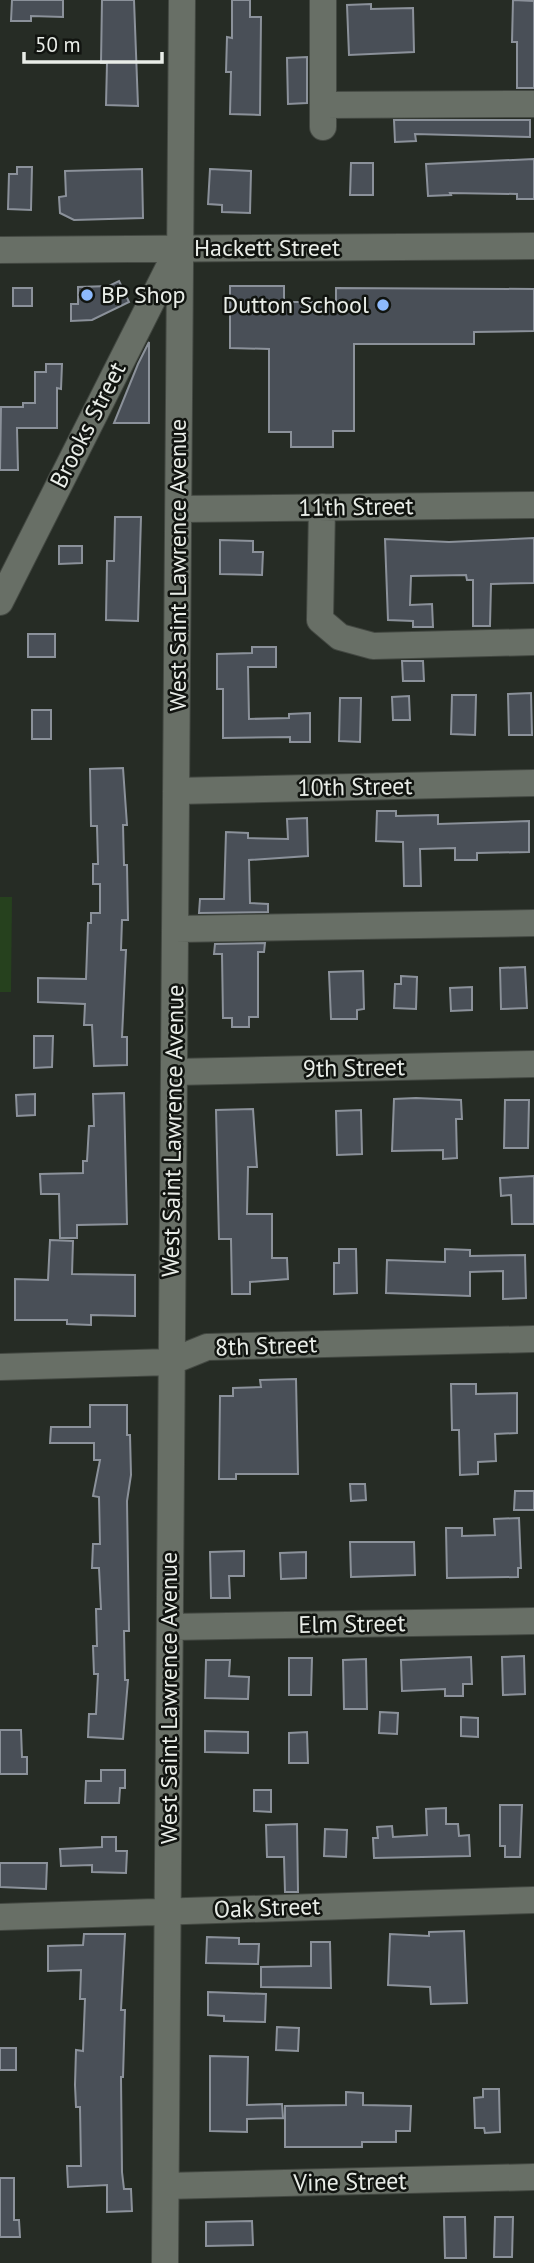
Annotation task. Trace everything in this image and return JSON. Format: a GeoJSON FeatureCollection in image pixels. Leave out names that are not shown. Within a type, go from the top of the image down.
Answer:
{"type":"FeatureCollection","features":[{"type":"Feature","properties":{"kind":"street","name":"West Saint Lawrence Avenue"},"geometry":{"type":"LineString","coordinates":[[165,2263],[170,1362],[179,509],[178,249],[182,0]]}},
{"type":"Feature","properties":{"kind":"street"},"geometry":{"type":"LineString","coordinates":[[323,0],[323,116],[534,104]]}},
{"type":"Feature","properties":{"kind":"street","name":"Hackett Street"},"geometry":{"type":"LineString","coordinates":[[0,250],[534,246]]}},
{"type":"Feature","properties":{"kind":"street","name":"Brooks Street"},"geometry":{"type":"LineString","coordinates":[[0,602],[178,249]]}},
{"type":"Feature","properties":{"kind":"street","name":"11th Street"},"geometry":{"type":"LineString","coordinates":[[179,509],[534,505]]}},
{"type":"Feature","properties":{"kind":"street"},"geometry":{"type":"LineString","coordinates":[[322,507],[320,620],[340,637],[373,646],[534,642]]}},
{"type":"Feature","properties":{"kind":"street","name":"10th Street"},"geometry":{"type":"LineString","coordinates":[[176,791],[534,783]]}},
{"type":"Feature","properties":{"kind":"street"},"geometry":{"type":"LineString","coordinates":[[176,929],[534,923]]}},
{"type":"Feature","properties":{"kind":"street","name":"9th Street"},"geometry":{"type":"LineString","coordinates":[[175,1072],[534,1064]]}},
{"type":"Feature","properties":{"kind":"street","name":"8th Street"},"geometry":{"type":"LineString","coordinates":[[0,1367],[170,1362],[207,1347],[534,1339]]}},
{"type":"Feature","properties":{"kind":"street","name":"Elm Street"},"geometry":{"type":"LineString","coordinates":[[170,1627],[534,1620]]}},
{"type":"Feature","properties":{"kind":"street","name":"Oak Street"},"geometry":{"type":"LineString","coordinates":[[0,1917],[534,1900]]}},
{"type":"Feature","properties":{"kind":"street","name":"Vine Street"},"geometry":{"type":"LineString","coordinates":[[166,2186],[534,2178]]}},
{"type":"Feature","properties":{"kind":"green space"},"geometry":{"type":"Polygon","coordinates":[[[0,897],[12,897],[11,992],[0,992],[0,897]]]}},
{"type":"Feature","properties":{"kind":"building"},"geometry":{"type":"Polygon","coordinates":[[[12,0],[63,0],[63,17],[31,16],[31,21],[11,21],[12,0]]]}},
{"type":"Feature","properties":{"kind":"building"},"geometry":{"type":"Polygon","coordinates":[[[102,0],[134,0],[138,106],[106,105],[107,63],[101,63],[102,0]]]}},
{"type":"Feature","properties":{"kind":"building"},"geometry":{"type":"Polygon","coordinates":[[[232,0],[250,0],[250,17],[261,17],[260,115],[230,114],[231,72],[226,72],[227,37],[232,38],[232,0]]]}},
{"type":"Feature","properties":{"kind":"building"},"geometry":{"type":"Polygon","coordinates":[[[513,0],[534,1],[534,88],[517,88],[517,42],[512,42],[513,0]]]}},
{"type":"Feature","properties":{"kind":"building"},"geometry":{"type":"Polygon","coordinates":[[[371,4],[371,9],[413,8],[414,52],[349,55],[347,5],[371,4]]]}},
{"type":"Feature","properties":{"kind":"building"},"geometry":{"type":"Polygon","coordinates":[[[307,57],[307,103],[288,104],[287,58],[307,57]]]}},
{"type":"Feature","properties":{"kind":"building"},"geometry":{"type":"Polygon","coordinates":[[[394,120],[530,120],[530,137],[415,134],[416,141],[395,142],[394,120]]]}},
{"type":"Feature","properties":{"kind":"building"},"geometry":{"type":"Polygon","coordinates":[[[534,159],[534,199],[517,199],[517,194],[450,193],[451,195],[428,196],[426,164],[534,159]]]}},
{"type":"Feature","properties":{"kind":"building"},"geometry":{"type":"Polygon","coordinates":[[[351,163],[373,163],[373,195],[350,195],[351,163]]]}},
{"type":"Feature","properties":{"kind":"building"},"geometry":{"type":"Polygon","coordinates":[[[17,167],[32,167],[31,210],[8,209],[9,174],[17,174],[17,167]]]}},
{"type":"Feature","properties":{"kind":"building"},"geometry":{"type":"Polygon","coordinates":[[[142,169],[143,218],[74,220],[60,213],[59,197],[66,196],[65,171],[142,169]]]}},
{"type":"Feature","properties":{"kind":"building"},"geometry":{"type":"Polygon","coordinates":[[[210,169],[251,171],[250,213],[222,212],[222,205],[208,204],[210,169]]]}},
{"type":"Feature","properties":{"kind":"building"},"geometry":{"type":"Polygon","coordinates":[[[119,281],[129,302],[92,320],[71,321],[71,304],[78,304],[78,287],[109,286],[119,281]]]}},
{"type":"Feature","properties":{"kind":"building"},"geometry":{"type":"Polygon","coordinates":[[[230,286],[284,286],[284,302],[336,302],[336,288],[534,289],[534,331],[474,332],[474,344],[354,344],[354,431],[333,431],[333,447],[291,447],[291,432],[269,432],[269,349],[230,348],[230,286]]]}},
{"type":"Feature","properties":{"kind":"building"},"geometry":{"type":"Polygon","coordinates":[[[13,288],[32,288],[32,306],[13,306],[13,288]]]}},
{"type":"Feature","properties":{"kind":"building"},"geometry":{"type":"Polygon","coordinates":[[[149,342],[149,423],[114,423],[138,364],[149,342]]]}},
{"type":"Feature","properties":{"kind":"building"},"geometry":{"type":"Polygon","coordinates":[[[46,364],[62,364],[61,389],[57,388],[57,428],[17,428],[18,470],[0,470],[1,407],[23,407],[23,403],[35,403],[35,372],[46,372],[46,364]]]}},
{"type":"Feature","properties":{"kind":"building"},"geometry":{"type":"Polygon","coordinates":[[[115,517],[141,517],[138,621],[106,620],[107,561],[114,561],[115,517]]]}},
{"type":"Feature","properties":{"kind":"building"},"geometry":{"type":"Polygon","coordinates":[[[534,538],[534,583],[491,584],[490,626],[473,626],[473,580],[467,580],[466,575],[411,576],[410,605],[432,604],[433,627],[413,627],[413,621],[388,620],[385,539],[449,542],[534,538]]]}},
{"type":"Feature","properties":{"kind":"building"},"geometry":{"type":"Polygon","coordinates":[[[220,540],[253,541],[253,552],[263,552],[262,575],[220,574],[220,540]]]}},
{"type":"Feature","properties":{"kind":"building"},"geometry":{"type":"Polygon","coordinates":[[[59,546],[82,546],[82,563],[59,564],[59,546]]]}},
{"type":"Feature","properties":{"kind":"building"},"geometry":{"type":"Polygon","coordinates":[[[28,634],[55,634],[55,657],[28,657],[28,634]]]}},
{"type":"Feature","properties":{"kind":"building"},"geometry":{"type":"Polygon","coordinates":[[[252,647],[276,647],[276,667],[248,667],[249,719],[289,718],[289,714],[310,713],[310,742],[290,742],[290,737],[223,738],[223,689],[217,689],[217,654],[252,653],[252,647]]]}},
{"type":"Feature","properties":{"kind":"building"},"geometry":{"type":"Polygon","coordinates":[[[402,661],[423,661],[424,681],[403,681],[402,661]]]}},
{"type":"Feature","properties":{"kind":"building"},"geometry":{"type":"Polygon","coordinates":[[[531,693],[532,735],[509,735],[508,694],[531,693]]]}},
{"type":"Feature","properties":{"kind":"building"},"geometry":{"type":"Polygon","coordinates":[[[452,695],[476,695],[475,735],[451,734],[452,695]]]}},
{"type":"Feature","properties":{"kind":"building"},"geometry":{"type":"Polygon","coordinates":[[[409,696],[410,720],[393,720],[392,697],[409,696]]]}},
{"type":"Feature","properties":{"kind":"building"},"geometry":{"type":"Polygon","coordinates":[[[340,698],[361,698],[360,742],[339,741],[340,698]]]}},
{"type":"Feature","properties":{"kind":"building"},"geometry":{"type":"Polygon","coordinates":[[[32,710],[51,710],[51,739],[32,739],[32,710]]]}},
{"type":"Feature","properties":{"kind":"building"},"geometry":{"type":"Polygon","coordinates":[[[123,768],[127,825],[123,825],[124,865],[127,865],[128,920],[122,920],[121,950],[126,950],[122,1037],[127,1037],[127,1065],[94,1066],[92,1025],[84,1025],[85,1004],[38,1002],[38,978],[86,979],[88,923],[91,923],[91,913],[100,913],[100,884],[93,884],[93,864],[98,864],[97,826],[91,826],[90,769],[123,768]]]}},
{"type":"Feature","properties":{"kind":"building"},"geometry":{"type":"Polygon","coordinates":[[[377,811],[396,811],[396,816],[438,815],[438,824],[529,821],[529,852],[477,853],[477,860],[455,860],[455,848],[420,849],[421,886],[404,886],[403,842],[376,841],[377,811]]]}},
{"type":"Feature","properties":{"kind":"building"},"geometry":{"type":"Polygon","coordinates":[[[307,818],[308,856],[249,860],[250,903],[268,904],[268,912],[199,913],[200,899],[224,899],[226,832],[248,833],[248,838],[288,839],[287,819],[307,818]]]}},
{"type":"Feature","properties":{"kind":"building"},"geometry":{"type":"Polygon","coordinates":[[[265,943],[264,952],[258,952],[258,1017],[249,1017],[249,1027],[232,1027],[232,1018],[223,1018],[222,954],[214,954],[215,944],[265,943]]]}},
{"type":"Feature","properties":{"kind":"building"},"geometry":{"type":"Polygon","coordinates":[[[525,967],[527,1008],[501,1009],[500,968],[525,967]]]}},
{"type":"Feature","properties":{"kind":"building"},"geometry":{"type":"Polygon","coordinates":[[[363,971],[364,1009],[357,1010],[357,1019],[331,1019],[329,972],[363,971]]]}},
{"type":"Feature","properties":{"kind":"building"},"geometry":{"type":"Polygon","coordinates":[[[401,976],[417,977],[416,1009],[394,1008],[395,984],[401,984],[401,976]]]}},
{"type":"Feature","properties":{"kind":"building"},"geometry":{"type":"Polygon","coordinates":[[[472,987],[472,1010],[451,1011],[450,988],[472,987]]]}},
{"type":"Feature","properties":{"kind":"building"},"geometry":{"type":"Polygon","coordinates":[[[34,1036],[53,1036],[52,1067],[34,1068],[34,1036]]]}},
{"type":"Feature","properties":{"kind":"building"},"geometry":{"type":"Polygon","coordinates":[[[124,1093],[127,1224],[77,1225],[77,1238],[60,1238],[59,1194],[41,1194],[40,1174],[83,1173],[83,1161],[87,1161],[89,1126],[94,1126],[93,1094],[124,1093]]]}},
{"type":"Feature","properties":{"kind":"building"},"geometry":{"type":"Polygon","coordinates":[[[35,1094],[35,1115],[17,1116],[16,1095],[35,1094]]]}},
{"type":"Feature","properties":{"kind":"building"},"geometry":{"type":"Polygon","coordinates":[[[394,1099],[461,1100],[462,1119],[456,1119],[457,1158],[443,1159],[443,1150],[392,1151],[394,1099]]]}},
{"type":"Feature","properties":{"kind":"building"},"geometry":{"type":"Polygon","coordinates":[[[505,1100],[529,1100],[528,1148],[504,1148],[505,1100]]]}},
{"type":"Feature","properties":{"kind":"building"},"geometry":{"type":"Polygon","coordinates":[[[253,1109],[257,1167],[248,1167],[247,1214],[272,1214],[272,1258],[287,1258],[288,1279],[250,1282],[250,1294],[232,1294],[231,1239],[219,1239],[216,1110],[253,1109]]]}},
{"type":"Feature","properties":{"kind":"building"},"geometry":{"type":"Polygon","coordinates":[[[361,1110],[362,1154],[337,1155],[336,1111],[361,1110]]]}},
{"type":"Feature","properties":{"kind":"building"},"geometry":{"type":"Polygon","coordinates":[[[534,1176],[534,1224],[512,1224],[511,1195],[501,1196],[500,1178],[534,1176]]]}},
{"type":"Feature","properties":{"kind":"building"},"geometry":{"type":"Polygon","coordinates":[[[50,1240],[73,1241],[72,1274],[135,1275],[135,1316],[91,1315],[91,1325],[67,1324],[67,1320],[15,1320],[15,1279],[48,1280],[50,1240]]]}},
{"type":"Feature","properties":{"kind":"building"},"geometry":{"type":"Polygon","coordinates":[[[339,1249],[356,1249],[357,1293],[334,1294],[334,1263],[339,1263],[339,1249]]]}},
{"type":"Feature","properties":{"kind":"building"},"geometry":{"type":"Polygon","coordinates":[[[445,1249],[470,1250],[470,1256],[525,1255],[526,1298],[503,1299],[503,1271],[470,1272],[470,1296],[386,1293],[387,1260],[445,1262],[445,1249]]]}},
{"type":"Feature","properties":{"kind":"building"},"geometry":{"type":"Polygon","coordinates":[[[296,1379],[298,1474],[236,1474],[236,1479],[219,1479],[220,1396],[233,1396],[233,1388],[261,1387],[260,1380],[296,1379]]]}},
{"type":"Feature","properties":{"kind":"building"},"geometry":{"type":"Polygon","coordinates":[[[451,1384],[476,1384],[476,1394],[517,1393],[517,1433],[495,1434],[496,1461],[478,1462],[478,1474],[460,1475],[459,1430],[452,1430],[451,1384]]]}},
{"type":"Feature","properties":{"kind":"building"},"geometry":{"type":"Polygon","coordinates":[[[90,1405],[127,1405],[127,1435],[130,1435],[131,1475],[127,1501],[129,1631],[124,1631],[125,1680],[128,1680],[123,1739],[88,1737],[89,1714],[96,1714],[98,1674],[94,1674],[93,1646],[97,1646],[96,1609],[101,1609],[99,1568],[92,1568],[93,1544],[100,1544],[99,1497],[93,1496],[100,1460],[94,1460],[94,1443],[50,1443],[51,1427],[90,1427],[90,1405]]]}},
{"type":"Feature","properties":{"kind":"building"},"geometry":{"type":"Polygon","coordinates":[[[350,1484],[365,1484],[366,1500],[351,1501],[350,1484]]]}},
{"type":"Feature","properties":{"kind":"building"},"geometry":{"type":"Polygon","coordinates":[[[515,1491],[534,1491],[534,1510],[514,1510],[515,1491]]]}},
{"type":"Feature","properties":{"kind":"building"},"geometry":{"type":"Polygon","coordinates":[[[519,1518],[521,1568],[518,1568],[518,1577],[447,1578],[446,1528],[462,1528],[462,1536],[495,1535],[494,1519],[519,1518]]]}},
{"type":"Feature","properties":{"kind":"building"},"geometry":{"type":"Polygon","coordinates":[[[350,1542],[414,1542],[415,1575],[351,1577],[350,1542]]]}},
{"type":"Feature","properties":{"kind":"building"},"geometry":{"type":"Polygon","coordinates":[[[244,1551],[244,1576],[229,1576],[230,1598],[211,1598],[210,1552],[244,1551]]]}},
{"type":"Feature","properties":{"kind":"building"},"geometry":{"type":"Polygon","coordinates":[[[306,1552],[306,1578],[281,1579],[280,1553],[306,1552]]]}},
{"type":"Feature","properties":{"kind":"building"},"geometry":{"type":"Polygon","coordinates":[[[524,1656],[525,1694],[503,1695],[502,1657],[524,1656]]]}},
{"type":"Feature","properties":{"kind":"building"},"geometry":{"type":"Polygon","coordinates":[[[471,1657],[472,1684],[463,1684],[463,1696],[445,1696],[445,1689],[402,1691],[401,1660],[471,1657]]]}},
{"type":"Feature","properties":{"kind":"building"},"geometry":{"type":"Polygon","coordinates":[[[289,1658],[312,1658],[311,1695],[289,1695],[289,1658]]]}},
{"type":"Feature","properties":{"kind":"building"},"geometry":{"type":"Polygon","coordinates":[[[366,1659],[367,1709],[344,1709],[343,1660],[366,1659]]]}},
{"type":"Feature","properties":{"kind":"building"},"geometry":{"type":"Polygon","coordinates":[[[206,1660],[230,1660],[229,1676],[249,1677],[248,1699],[205,1698],[206,1660]]]}},
{"type":"Feature","properties":{"kind":"building"},"geometry":{"type":"Polygon","coordinates":[[[380,1712],[398,1713],[397,1734],[379,1733],[380,1712]]]}},
{"type":"Feature","properties":{"kind":"building"},"geometry":{"type":"Polygon","coordinates":[[[461,1717],[478,1718],[478,1737],[461,1736],[461,1717]]]}},
{"type":"Feature","properties":{"kind":"building"},"geometry":{"type":"Polygon","coordinates":[[[0,1730],[21,1730],[22,1757],[27,1757],[27,1774],[0,1774],[0,1730]]]}},
{"type":"Feature","properties":{"kind":"building"},"geometry":{"type":"Polygon","coordinates":[[[205,1731],[248,1732],[248,1753],[205,1752],[205,1731]]]}},
{"type":"Feature","properties":{"kind":"building"},"geometry":{"type":"Polygon","coordinates":[[[307,1732],[308,1763],[289,1763],[289,1733],[307,1732]]]}},
{"type":"Feature","properties":{"kind":"building"},"geometry":{"type":"Polygon","coordinates":[[[101,1770],[125,1770],[125,1788],[120,1788],[119,1803],[85,1803],[86,1781],[101,1781],[101,1770]]]}},
{"type":"Feature","properties":{"kind":"building"},"geometry":{"type":"Polygon","coordinates":[[[254,1790],[271,1790],[271,1812],[254,1811],[254,1790]]]}},
{"type":"Feature","properties":{"kind":"building"},"geometry":{"type":"Polygon","coordinates":[[[500,1805],[522,1805],[520,1857],[505,1857],[505,1846],[500,1846],[500,1805]]]}},
{"type":"Feature","properties":{"kind":"building"},"geometry":{"type":"Polygon","coordinates":[[[446,1808],[446,1824],[458,1824],[459,1836],[469,1835],[470,1856],[374,1858],[373,1838],[378,1838],[377,1827],[392,1826],[393,1837],[427,1835],[426,1809],[446,1808]]]}},
{"type":"Feature","properties":{"kind":"building"},"geometry":{"type":"Polygon","coordinates":[[[297,1824],[298,1892],[285,1892],[284,1857],[267,1857],[266,1825],[297,1824]]]}},
{"type":"Feature","properties":{"kind":"building"},"geometry":{"type":"Polygon","coordinates":[[[325,1829],[347,1830],[346,1857],[324,1856],[325,1829]]]}},
{"type":"Feature","properties":{"kind":"building"},"geometry":{"type":"Polygon","coordinates":[[[102,1837],[116,1837],[116,1851],[127,1851],[126,1873],[92,1872],[92,1865],[61,1866],[60,1849],[102,1847],[102,1837]]]}},
{"type":"Feature","properties":{"kind":"building"},"geometry":{"type":"Polygon","coordinates":[[[0,1863],[47,1863],[46,1889],[0,1887],[0,1863]]]}},
{"type":"Feature","properties":{"kind":"building"},"geometry":{"type":"Polygon","coordinates":[[[464,1931],[467,2003],[431,2004],[430,1987],[388,1985],[390,1934],[429,1936],[429,1932],[464,1931]]]}},
{"type":"Feature","properties":{"kind":"building"},"geometry":{"type":"Polygon","coordinates":[[[84,1934],[125,1934],[121,2010],[125,2010],[121,2077],[122,2172],[124,2189],[131,2189],[132,2211],[107,2212],[107,2185],[68,2187],[67,2166],[81,2166],[80,2107],[76,2107],[75,2085],[76,2050],[83,2051],[85,1999],[80,1999],[81,1970],[48,1971],[48,1946],[83,1945],[84,1934]]]}},
{"type":"Feature","properties":{"kind":"building"},"geometry":{"type":"Polygon","coordinates":[[[207,1937],[239,1938],[239,1944],[259,1944],[258,1964],[206,1963],[207,1937]]]}},
{"type":"Feature","properties":{"kind":"building"},"geometry":{"type":"Polygon","coordinates":[[[311,1942],[330,1942],[331,1988],[261,1987],[261,1967],[311,1966],[311,1942]]]}},
{"type":"Feature","properties":{"kind":"building"},"geometry":{"type":"Polygon","coordinates":[[[208,1992],[266,1994],[265,2022],[224,2021],[224,2016],[208,2015],[208,1992]]]}},
{"type":"Feature","properties":{"kind":"building"},"geometry":{"type":"Polygon","coordinates":[[[277,2027],[299,2028],[298,2051],[276,2050],[277,2027]]]}},
{"type":"Feature","properties":{"kind":"building"},"geometry":{"type":"Polygon","coordinates":[[[0,2048],[16,2048],[16,2070],[0,2070],[0,2048]]]}},
{"type":"Feature","properties":{"kind":"building"},"geometry":{"type":"Polygon","coordinates":[[[210,2056],[248,2057],[247,2105],[282,2104],[283,2118],[247,2119],[247,2132],[210,2131],[210,2056]]]}},
{"type":"Feature","properties":{"kind":"building"},"geometry":{"type":"Polygon","coordinates":[[[483,2089],[499,2089],[500,2132],[485,2133],[484,2128],[475,2128],[474,2098],[483,2097],[483,2089]]]}},
{"type":"Feature","properties":{"kind":"building"},"geometry":{"type":"Polygon","coordinates":[[[346,2092],[363,2093],[363,2105],[411,2106],[410,2131],[396,2131],[396,2142],[362,2142],[362,2147],[285,2147],[285,2106],[346,2105],[346,2092]]]}},
{"type":"Feature","properties":{"kind":"building"},"geometry":{"type":"Polygon","coordinates":[[[0,2178],[14,2178],[14,2220],[19,2220],[20,2237],[0,2237],[0,2178]]]}},
{"type":"Feature","properties":{"kind":"building"},"geometry":{"type":"Polygon","coordinates":[[[444,2217],[465,2217],[466,2258],[445,2258],[444,2217]]]}},
{"type":"Feature","properties":{"kind":"building"},"geometry":{"type":"Polygon","coordinates":[[[495,2217],[513,2217],[512,2257],[494,2257],[495,2217]]]}},
{"type":"Feature","properties":{"kind":"building"},"geometry":{"type":"Polygon","coordinates":[[[252,2221],[253,2245],[206,2246],[206,2222],[252,2221]]]}},
{"type":"Feature","properties":{"kind":"place","name":"BP Shop"},"geometry":{"type":"Point","coordinates":[87,295]}},
{"type":"Feature","properties":{"kind":"place","name":"Dutton School"},"geometry":{"type":"Point","coordinates":[383,305]}}]}
